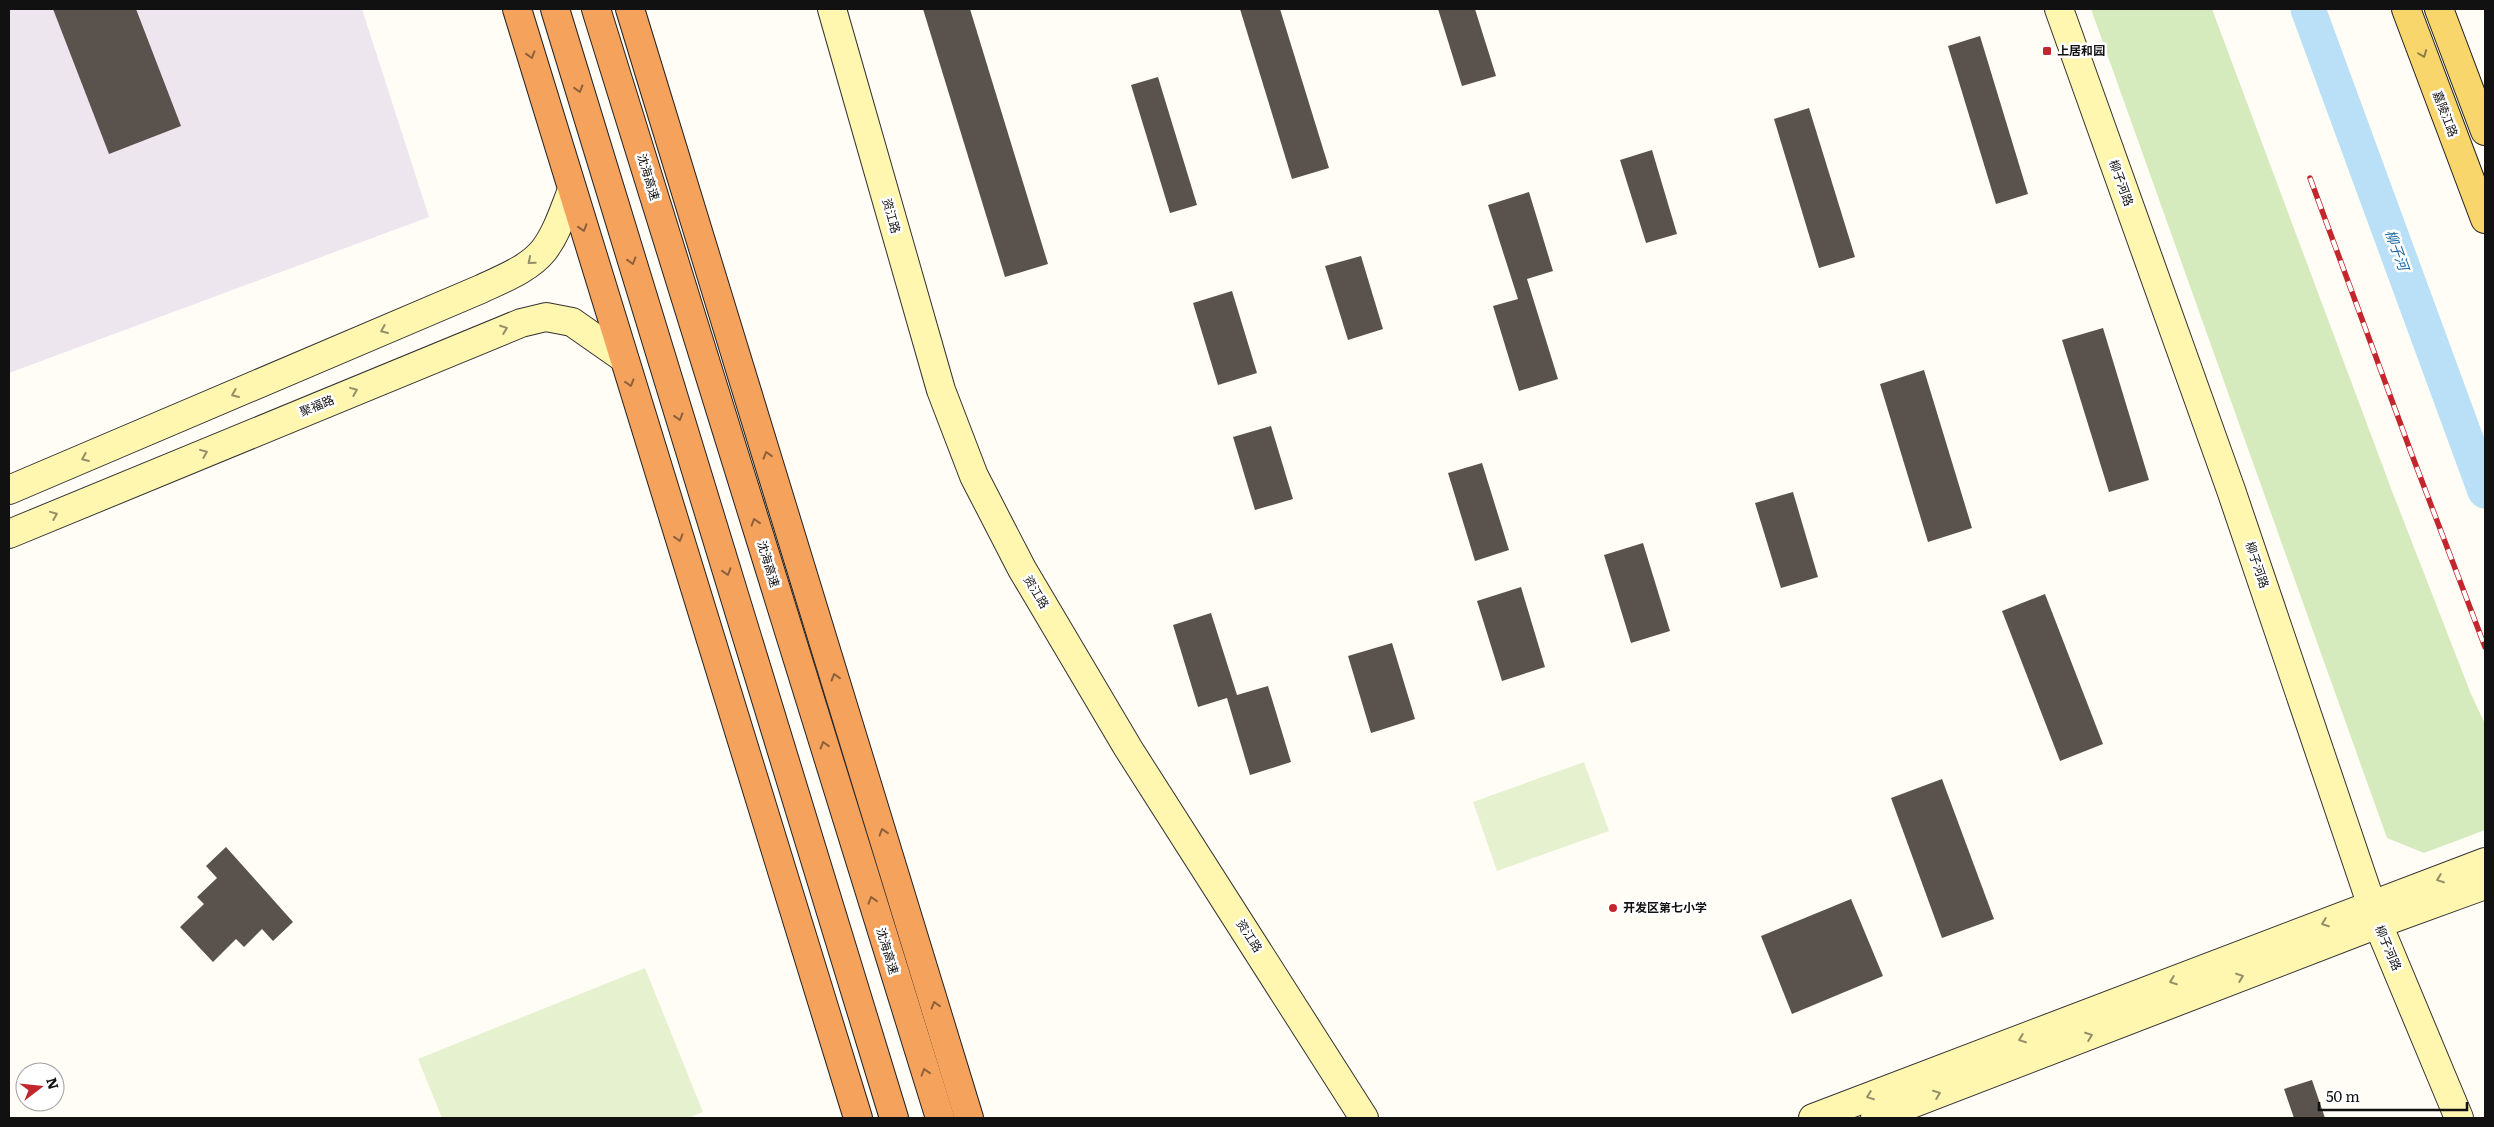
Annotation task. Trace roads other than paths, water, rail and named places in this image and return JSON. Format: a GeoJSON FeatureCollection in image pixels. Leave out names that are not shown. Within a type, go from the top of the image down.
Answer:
{"type":"FeatureCollection","features":[{"type":"Feature","properties":{"kind":"highway"},"geometry":{"type":"LineString","coordinates":[[517,9],[622,357],[858,1118]]}},
{"type":"Feature","properties":{"kind":"highway"},"geometry":{"type":"LineString","coordinates":[[555,9],[894,1118]]}},
{"type":"Feature","properties":{"kind":"highway","name":"沈海高速"},"geometry":{"type":"LineString","coordinates":[[596,9],[940,1118]]}},
{"type":"Feature","properties":{"kind":"highway"},"geometry":{"type":"LineString","coordinates":[[630,9],[969,1118]]}},
{"type":"Feature","properties":{"kind":"main road","name":"嘉陵江路"},"geometry":{"type":"LineString","coordinates":[[2406,9],[2485,218]]}},
{"type":"Feature","properties":{"kind":"main road"},"geometry":{"type":"LineString","coordinates":[[2439,9],[2485,131]]}},
{"type":"Feature","properties":{"kind":"street","name":"资江路"},"geometry":{"type":"LineString","coordinates":[[832,9],[941,390],[974,476],[1022,568],[1128,748],[1364,1118]]}},
{"type":"Feature","properties":{"kind":"street","name":"柳子河路"},"geometry":{"type":"LineString","coordinates":[[2059,9],[2232,490],[2374,915],[2460,1118]]}},
{"type":"Feature","properties":{"kind":"street"},"geometry":{"type":"LineString","coordinates":[[9,490],[481,289],[522,268],[543,251],[557,226],[572,190]]}},
{"type":"Feature","properties":{"kind":"street","name":"聚福路"},"geometry":{"type":"LineString","coordinates":[[9,534],[521,323],[546,317],[572,322],[622,357]]}},
{"type":"Feature","properties":{"kind":"street"},"geometry":{"type":"LineString","coordinates":[[1876,1118],[2374,915],[2485,862]]}},
{"type":"Feature","properties":{"kind":"street"},"geometry":{"type":"LineString","coordinates":[[1812,1118],[2374,915],[2485,885]]}},
{"type":"Feature","properties":{"kind":"waterway","name":"柳子河"},"geometry":{"type":"LineString","coordinates":[[2308,9],[2485,491]]}},
{"type":"Feature","properties":{"kind":"railway"},"geometry":{"type":"LineString","coordinates":[[2310,178],[2485,647]]}},
{"type":"Feature","properties":{"kind":"place","name":"上居和园"},"geometry":{"type":"Point","coordinates":[2047,51]}},
{"type":"Feature","properties":{"kind":"place","name":"开发区第七小学"},"geometry":{"type":"Point","coordinates":[1613,908]}}]}
